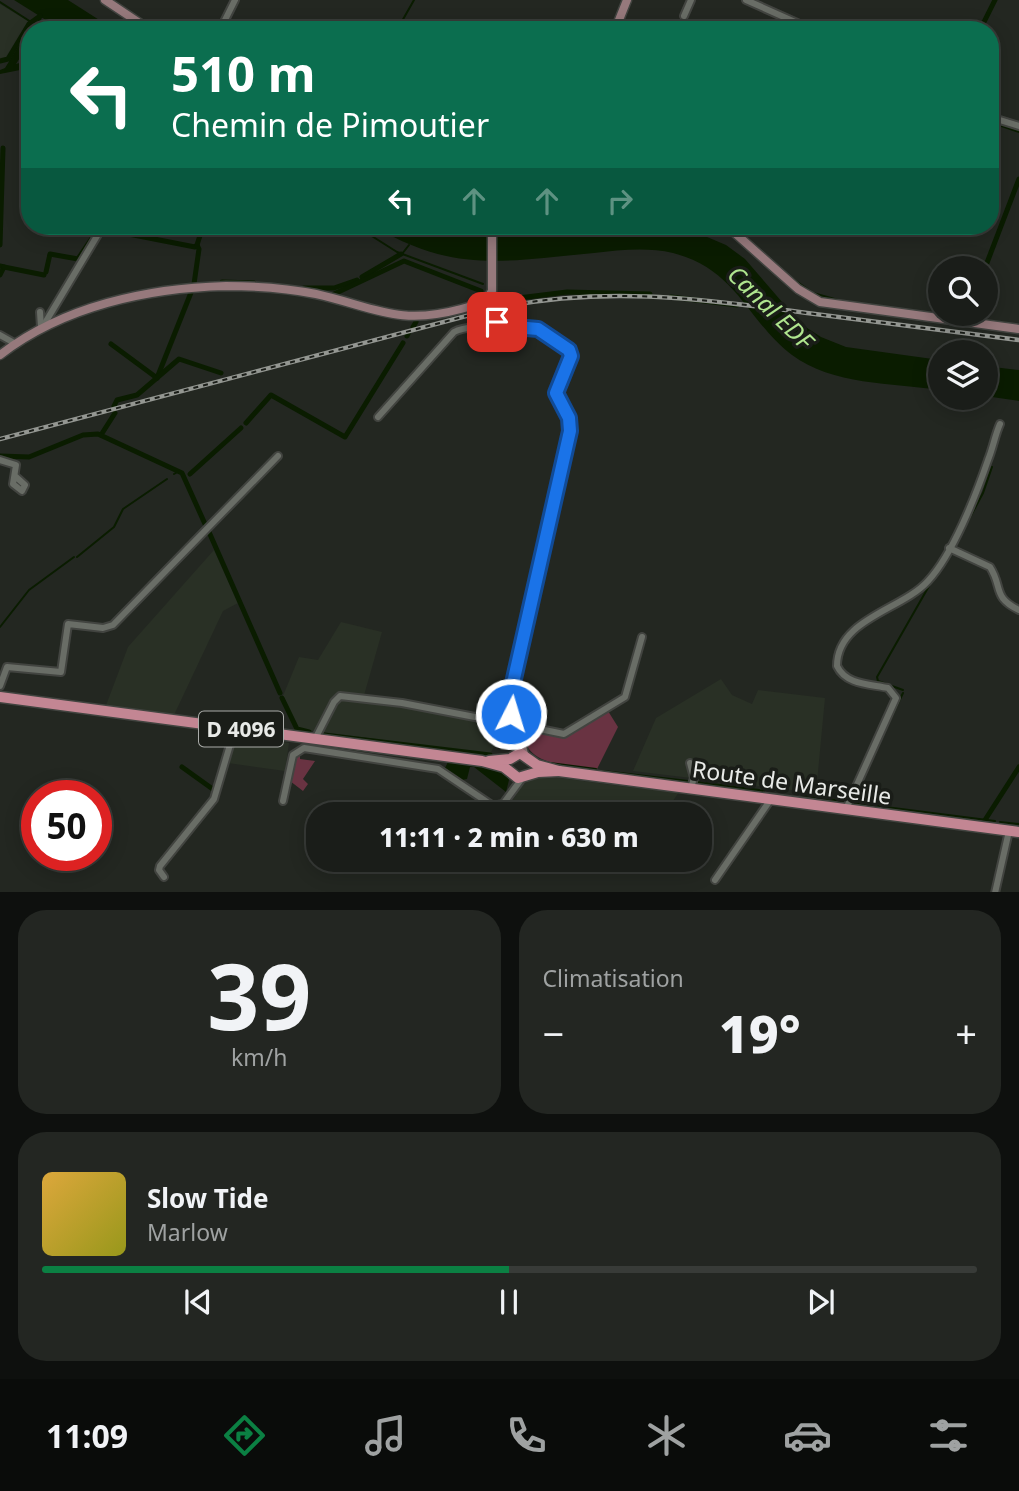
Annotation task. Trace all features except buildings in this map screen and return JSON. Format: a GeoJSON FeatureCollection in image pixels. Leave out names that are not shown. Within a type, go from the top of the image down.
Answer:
{"type":"FeatureCollection","features":[{"type":"Feature","properties":{"kind":"main road","name":"Route de Marseille"},"geometry":{"type":"LineString","coordinates":[[0,697],[482,761],[520,757],[559,771]]}},
{"type":"Feature","properties":{"kind":"main road"},"geometry":{"type":"LineString","coordinates":[[510,772],[520,757]]}},
{"type":"Feature","properties":{"kind":"main road"},"geometry":{"type":"LineString","coordinates":[[520,757],[526,776]]}},
{"type":"Feature","properties":{"kind":"main road","name":"Route de Marseille"},"geometry":{"type":"LineString","coordinates":[[482,761],[526,776],[559,771],[692,783],[771,799],[1014,831]]}},
{"type":"Feature","properties":{"kind":"street"},"geometry":{"type":"LineString","coordinates":[[105,0],[136,21]]}},
{"type":"Feature","properties":{"kind":"street"},"geometry":{"type":"LineString","coordinates":[[224,21],[235,0]]}},
{"type":"Feature","properties":{"kind":"street"},"geometry":{"type":"LineString","coordinates":[[619,21],[627,0]]}},
{"type":"Feature","properties":{"kind":"street"},"geometry":{"type":"LineString","coordinates":[[684,16],[691,0]]}},
{"type":"Feature","properties":{"kind":"street"},"geometry":{"type":"LineString","coordinates":[[746,0],[793,21]]}},
{"type":"Feature","properties":{"kind":"street"},"geometry":{"type":"LineString","coordinates":[[999,120],[1019,126]]}},
{"type":"Feature","properties":{"kind":"street"},"geometry":{"type":"LineString","coordinates":[[41,329],[98,235]]}},
{"type":"Feature","properties":{"kind":"street"},"geometry":{"type":"LineString","coordinates":[[492,235],[490,285],[497,322],[504,326],[538,329],[569,350],[571,356],[556,393],[569,418],[570,431],[511,692],[520,757]]}},
{"type":"Feature","properties":{"kind":"street"},"geometry":{"type":"LineString","coordinates":[[737,235],[798,289],[820,302],[1019,329]]}},
{"type":"Feature","properties":{"kind":"street"},"geometry":{"type":"LineString","coordinates":[[0,355],[41,329],[120,300],[208,287],[238,286],[309,293],[368,310],[408,317],[478,303],[490,285]]}},
{"type":"Feature","properties":{"kind":"street"},"geometry":{"type":"LineString","coordinates":[[40,312],[41,329]]}},
{"type":"Feature","properties":{"kind":"street"},"geometry":{"type":"LineString","coordinates":[[378,417],[452,334],[467,326],[492,326],[497,322]]}},
{"type":"Feature","properties":{"kind":"street"},"geometry":{"type":"LineString","coordinates":[[0,335],[16,344]]}},
{"type":"Feature","properties":{"kind":"street"},"geometry":{"type":"LineString","coordinates":[[846,809],[895,698],[888,688],[859,683],[842,675],[836,665],[839,655],[855,629],[910,597],[929,581],[948,548],[988,463],[1000,424]]}},
{"type":"Feature","properties":{"kind":"street"},"geometry":{"type":"LineString","coordinates":[[0,686],[7,667],[61,672],[68,624],[103,628],[113,625],[278,456]]}},
{"type":"Feature","properties":{"kind":"street"},"geometry":{"type":"LineString","coordinates":[[0,460],[16,465],[13,484],[22,491]]}},
{"type":"Feature","properties":{"kind":"street"},"geometry":{"type":"LineString","coordinates":[[948,548],[990,567],[998,594],[1006,603],[1019,610]]}},
{"type":"Feature","properties":{"kind":"street"},"geometry":{"type":"LineString","coordinates":[[315,739],[334,702],[340,696],[402,703],[515,724],[555,735],[567,734],[625,697],[633,678],[642,637]]}},
{"type":"Feature","properties":{"kind":"street"},"geometry":{"type":"LineString","coordinates":[[164,877],[160,866],[214,799],[234,729]]}},
{"type":"Feature","properties":{"kind":"street"},"geometry":{"type":"LineString","coordinates":[[283,801],[293,755],[300,748],[308,748],[435,768],[485,802]]}},
{"type":"Feature","properties":{"kind":"street"},"geometry":{"type":"LineString","coordinates":[[690,763],[692,783]]}},
{"type":"Feature","properties":{"kind":"street"},"geometry":{"type":"LineString","coordinates":[[692,783],[701,768]]}},
{"type":"Feature","properties":{"kind":"street"},"geometry":{"type":"LineString","coordinates":[[505,802],[510,772]]}},
{"type":"Feature","properties":{"kind":"street"},"geometry":{"type":"LineString","coordinates":[[505,802],[526,776]]}},
{"type":"Feature","properties":{"kind":"street"},"geometry":{"type":"LineString","coordinates":[[716,880],[771,799]]}},
{"type":"Feature","properties":{"kind":"street"},"geometry":{"type":"LineString","coordinates":[[995,892],[1014,831]]}},
{"type":"Feature","properties":{"kind":"shaded area"},"geometry":{"type":"Polygon","coordinates":[[[0,4],[28,21],[21,21],[21,32],[6,57],[0,58],[0,4]]]}},
{"type":"Feature","properties":{"kind":"shaded area"},"geometry":{"type":"Polygon","coordinates":[[[214,550],[238,603],[223,611],[174,715],[105,708],[128,647],[214,550]]]}},
{"type":"Feature","properties":{"kind":"shaded area"},"geometry":{"type":"Polygon","coordinates":[[[341,622],[382,632],[363,699],[507,723],[490,754],[299,729],[283,696],[299,657],[318,660],[341,622]]]}},
{"type":"Feature","properties":{"kind":"shaded area"},"geometry":{"type":"Polygon","coordinates":[[[721,679],[732,695],[752,704],[758,690],[825,698],[816,793],[633,771],[656,718],[721,679]]]}},
{"type":"Feature","properties":{"kind":"shaded area"},"geometry":{"type":"Polygon","coordinates":[[[608,711],[618,727],[597,769],[548,762],[530,750],[524,740],[522,727],[556,737],[566,737],[608,711]]]}},
{"type":"Feature","properties":{"kind":"shaded area"},"geometry":{"type":"Polygon","coordinates":[[[235,735],[289,743],[285,771],[228,763],[235,735]]]}},
{"type":"Feature","properties":{"kind":"shaded area"},"geometry":{"type":"Polygon","coordinates":[[[300,754],[300,759],[315,761],[303,779],[308,784],[303,791],[290,781],[295,758],[300,754]]]}},
{"type":"Feature","properties":{"kind":"shaded area"},"geometry":{"type":"Polygon","coordinates":[[[539,775],[679,792],[672,802],[511,802],[522,785],[539,775]]]}},
{"type":"Feature","properties":{"kind":"water"},"geometry":{"type":"Polygon","coordinates":[[[14,0],[68,0],[101,21],[47,21],[14,0]]]}},
{"type":"Feature","properties":{"kind":"water"},"geometry":{"type":"Polygon","coordinates":[[[21,42],[21,56],[16,64],[21,63],[21,70],[0,74],[0,70],[5,68],[21,42]]]}},
{"type":"Feature","properties":{"kind":"water","name":"Canal EDF"},"geometry":{"type":"Polygon","coordinates":[[[391,235],[702,235],[726,245],[745,259],[801,324],[821,337],[846,347],[928,358],[928,389],[863,381],[808,365],[776,341],[740,297],[713,271],[673,253],[634,250],[507,261],[455,258],[429,252],[391,235]]]}},
{"type":"Feature","properties":{"kind":"water"},"geometry":{"type":"Polygon","coordinates":[[[998,368],[1019,370],[1019,401],[998,398],[998,368]]]}},
{"type":"Feature","properties":{"kind":"water"},"geometry":{"type":"Polygon","coordinates":[[[448,762],[503,770],[509,780],[506,792],[474,767],[470,767],[467,779],[462,780],[445,768],[448,762]]]}},
{"type":"Feature","properties":{"kind":"waterway"},"geometry":{"type":"LineString","coordinates":[[402,21],[414,0]]}},
{"type":"Feature","properties":{"kind":"waterway"},"geometry":{"type":"LineString","coordinates":[[984,21],[995,0]]}},
{"type":"Feature","properties":{"kind":"waterway"},"geometry":{"type":"LineString","coordinates":[[0,2],[29,21]]}},
{"type":"Feature","properties":{"kind":"waterway"},"geometry":{"type":"LineString","coordinates":[[33,21],[40,16]]}},
{"type":"Feature","properties":{"kind":"waterway"},"geometry":{"type":"LineString","coordinates":[[39,21],[42,16]]}},
{"type":"Feature","properties":{"kind":"waterway"},"geometry":{"type":"LineString","coordinates":[[0,61],[8,59],[21,37]]}},
{"type":"Feature","properties":{"kind":"waterway"},"geometry":{"type":"LineString","coordinates":[[999,125],[1019,132]]}},
{"type":"Feature","properties":{"kind":"waterway"},"geometry":{"type":"LineString","coordinates":[[0,245],[3,148]]}},
{"type":"Feature","properties":{"kind":"waterway"},"geometry":{"type":"LineString","coordinates":[[999,231],[1019,179]]}},
{"type":"Feature","properties":{"kind":"waterway"},"geometry":{"type":"LineString","coordinates":[[46,272],[50,254],[78,259],[94,235]]}},
{"type":"Feature","properties":{"kind":"waterway"},"geometry":{"type":"LineString","coordinates":[[134,235],[195,247],[197,245]]}},
{"type":"Feature","properties":{"kind":"waterway"},"geometry":{"type":"LineString","coordinates":[[194,284],[200,235]]}},
{"type":"Feature","properties":{"kind":"waterway"},"geometry":{"type":"LineString","coordinates":[[370,235],[397,252],[483,284]]}},
{"type":"Feature","properties":{"kind":"waterway"},"geometry":{"type":"LineString","coordinates":[[990,256],[998,235]]}},
{"type":"Feature","properties":{"kind":"waterway"},"geometry":{"type":"LineString","coordinates":[[402,254],[409,245]]}},
{"type":"Feature","properties":{"kind":"waterway"},"geometry":{"type":"LineString","coordinates":[[362,277],[401,254]]}},
{"type":"Feature","properties":{"kind":"waterway"},"geometry":{"type":"LineString","coordinates":[[496,260],[496,276]]}},
{"type":"Feature","properties":{"kind":"waterway"},"geometry":{"type":"LineString","coordinates":[[334,294],[404,261],[481,291]]}},
{"type":"Feature","properties":{"kind":"waterway"},"geometry":{"type":"LineString","coordinates":[[0,266],[4,267],[0,275]]}},
{"type":"Feature","properties":{"kind":"waterway"},"geometry":{"type":"LineString","coordinates":[[4,267],[44,275]]}},
{"type":"Feature","properties":{"kind":"waterway"},"geometry":{"type":"LineString","coordinates":[[793,279],[813,293],[838,300]]}},
{"type":"Feature","properties":{"kind":"waterway"},"geometry":{"type":"LineString","coordinates":[[304,288],[334,288],[357,280]]}},
{"type":"Feature","properties":{"kind":"waterway"},"geometry":{"type":"LineString","coordinates":[[222,282],[254,283]]}},
{"type":"Feature","properties":{"kind":"waterway"},"geometry":{"type":"LineString","coordinates":[[157,378],[192,290]]}},
{"type":"Feature","properties":{"kind":"waterway"},"geometry":{"type":"LineString","coordinates":[[495,301],[567,292],[650,294]]}},
{"type":"Feature","properties":{"kind":"waterway"},"geometry":{"type":"LineString","coordinates":[[671,297],[737,305]]}},
{"type":"Feature","properties":{"kind":"waterway"},"geometry":{"type":"LineString","coordinates":[[915,311],[1006,323]]}},
{"type":"Feature","properties":{"kind":"waterway"},"geometry":{"type":"LineString","coordinates":[[413,327],[416,322]]}},
{"type":"Feature","properties":{"kind":"waterway"},"geometry":{"type":"LineString","coordinates":[[246,423],[271,395],[345,437],[403,343]]}},
{"type":"Feature","properties":{"kind":"waterway"},"geometry":{"type":"LineString","coordinates":[[111,344],[157,378]]}},
{"type":"Feature","properties":{"kind":"waterway"},"geometry":{"type":"LineString","coordinates":[[114,406],[117,400],[137,395],[179,359],[221,373]]}},
{"type":"Feature","properties":{"kind":"waterway"},"geometry":{"type":"LineString","coordinates":[[101,435],[115,413]]}},
{"type":"Feature","properties":{"kind":"waterway"},"geometry":{"type":"LineString","coordinates":[[190,474],[241,428]]}},
{"type":"Feature","properties":{"kind":"waterway"},"geometry":{"type":"LineString","coordinates":[[0,456],[29,457],[83,435],[98,434],[182,473],[205,524]]}},
{"type":"Feature","properties":{"kind":"waterway"},"geometry":{"type":"LineString","coordinates":[[960,536],[983,493],[992,467]]}},
{"type":"Feature","properties":{"kind":"waterway"},"geometry":{"type":"LineString","coordinates":[[174,474],[179,471]]}},
{"type":"Feature","properties":{"kind":"waterway"},"geometry":{"type":"LineString","coordinates":[[77,557],[114,527],[123,509],[167,479]]}},
{"type":"Feature","properties":{"kind":"waterway"},"geometry":{"type":"LineString","coordinates":[[209,532],[280,693]]}},
{"type":"Feature","properties":{"kind":"waterway"},"geometry":{"type":"LineString","coordinates":[[0,627],[29,590],[74,557]]}},
{"type":"Feature","properties":{"kind":"waterway"},"geometry":{"type":"LineString","coordinates":[[903,690],[878,681],[877,677],[929,586]]}},
{"type":"Feature","properties":{"kind":"waterway"},"geometry":{"type":"LineString","coordinates":[[880,741],[903,693]]}},
{"type":"Feature","properties":{"kind":"waterway"},"geometry":{"type":"LineString","coordinates":[[282,698],[297,729],[309,732]]}},
{"type":"Feature","properties":{"kind":"waterway"},"geometry":{"type":"LineString","coordinates":[[324,735],[490,755]]}},
{"type":"Feature","properties":{"kind":"waterway"},"geometry":{"type":"LineString","coordinates":[[313,744],[367,751]]}},
{"type":"Feature","properties":{"kind":"waterway"},"geometry":{"type":"LineString","coordinates":[[456,762],[471,765]]}},
{"type":"Feature","properties":{"kind":"waterway"},"geometry":{"type":"LineString","coordinates":[[550,763],[596,769]]}},
{"type":"Feature","properties":{"kind":"waterway"},"geometry":{"type":"LineString","coordinates":[[182,767],[214,790]]}},
{"type":"Feature","properties":{"kind":"waterway"},"geometry":{"type":"LineString","coordinates":[[985,820],[1019,767]]}},
{"type":"Feature","properties":{"kind":"waterway"},"geometry":{"type":"LineString","coordinates":[[603,771],[688,781]]}},
{"type":"Feature","properties":{"kind":"waterway"},"geometry":{"type":"LineString","coordinates":[[864,777],[854,803],[995,821]]}},
{"type":"Feature","properties":{"kind":"waterway"},"geometry":{"type":"LineString","coordinates":[[674,781],[690,783]]}},
{"type":"Feature","properties":{"kind":"waterway"},"geometry":{"type":"LineString","coordinates":[[697,782],[759,790]]}},
{"type":"Feature","properties":{"kind":"waterway"},"geometry":{"type":"LineString","coordinates":[[695,784],[764,791]]}},
{"type":"Feature","properties":{"kind":"waterway"},"geometry":{"type":"LineString","coordinates":[[803,795],[847,802]]}},
{"type":"Feature","properties":{"kind":"waterway"},"geometry":{"type":"LineString","coordinates":[[1000,822],[1019,824]]}},
{"type":"Feature","properties":{"kind":"railway"},"geometry":{"type":"LineString","coordinates":[[0,439],[489,310],[569,298],[648,296],[687,299],[1019,340]]}},
{"type":"Feature","properties":{"kind":"route"},"geometry":{"type":"LineString","coordinates":[[497,322],[504,326],[538,329],[571,352],[556,393],[569,418],[570,431],[539,565],[527,631],[522,641],[522,652],[511,692],[511,714]]}}]}
